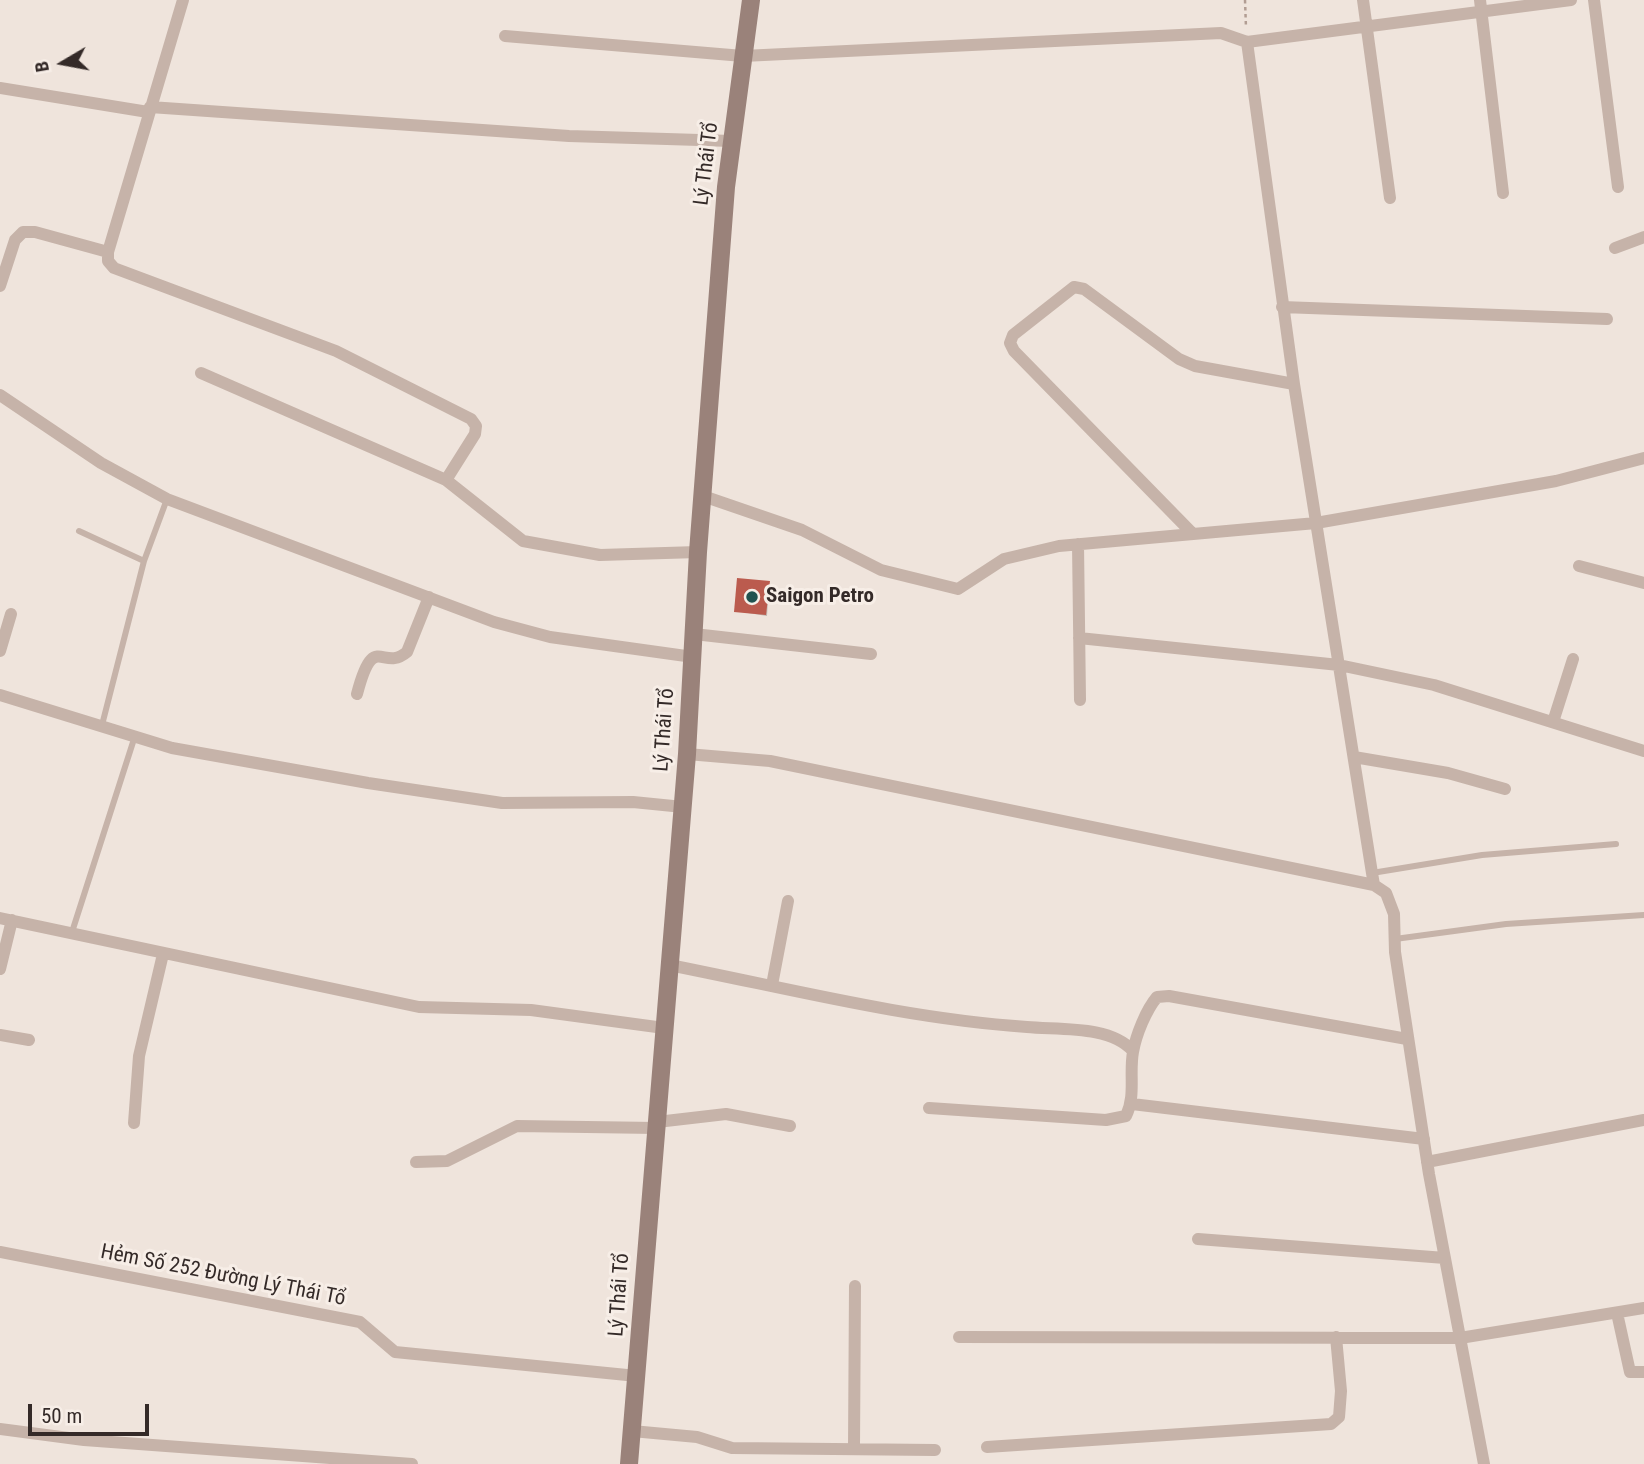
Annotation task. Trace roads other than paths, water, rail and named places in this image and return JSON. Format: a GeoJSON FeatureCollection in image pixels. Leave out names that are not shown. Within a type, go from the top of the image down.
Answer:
{"type":"FeatureCollection","features":[{"type":"Feature","properties":{"kind":"main road","name":"Lý Thái Tổ"},"geometry":{"type":"LineString","coordinates":[[629,1464],[687,754],[698,552],[726,187],[751,0]]}},
{"type":"Feature","properties":{"kind":"street"},"geometry":{"type":"LineString","coordinates":[[183,0],[108,252],[108,261],[114,268],[336,351],[471,419],[476,426],[475,434],[446,480]]}},
{"type":"Feature","properties":{"kind":"street"},"geometry":{"type":"LineString","coordinates":[[1363,0],[1391,198]]}},
{"type":"Feature","properties":{"kind":"street"},"geometry":{"type":"LineString","coordinates":[[505,36],[743,56],[1221,33],[1247,42],[1367,27],[1480,6],[1571,0]]}},
{"type":"Feature","properties":{"kind":"street"},"geometry":{"type":"LineString","coordinates":[[1594,0],[1618,187]]}},
{"type":"Feature","properties":{"kind":"street"},"geometry":{"type":"LineString","coordinates":[[1480,6],[1503,193]]}},
{"type":"Feature","properties":{"kind":"street"},"geometry":{"type":"LineString","coordinates":[[1247,42],[1282,307],[1373,879],[1386,893],[1394,914],[1394,939],[1423,1139],[1483,1464]]}},
{"type":"Feature","properties":{"kind":"street"},"geometry":{"type":"LineString","coordinates":[[0,88],[149,110],[569,136],[732,141]]}},
{"type":"Feature","properties":{"kind":"street"},"geometry":{"type":"LineString","coordinates":[[0,286],[15,240],[23,232],[35,232],[108,252]]}},
{"type":"Feature","properties":{"kind":"street"},"geometry":{"type":"LineString","coordinates":[[1615,248],[1644,237]]}},
{"type":"Feature","properties":{"kind":"street"},"geometry":{"type":"LineString","coordinates":[[1193,534],[1014,351],[1010,344],[1013,335],[1074,287],[1084,289],[1179,359],[1195,366],[1294,384]]}},
{"type":"Feature","properties":{"kind":"street"},"geometry":{"type":"LineString","coordinates":[[1282,307],[1607,319]]}},
{"type":"Feature","properties":{"kind":"street"},"geometry":{"type":"LineString","coordinates":[[201,373],[446,480],[523,541],[600,555],[698,552]]}},
{"type":"Feature","properties":{"kind":"street"},"geometry":{"type":"LineString","coordinates":[[0,395],[101,463],[167,499],[494,622],[550,637],[693,657]]}},
{"type":"Feature","properties":{"kind":"street"},"geometry":{"type":"LineString","coordinates":[[703,496],[802,530],[881,570],[958,589],[1004,559],[1078,544],[1316,523],[1556,481],[1644,458]]}},
{"type":"Feature","properties":{"kind":"street"},"geometry":{"type":"LineString","coordinates":[[1078,544],[1080,700]]}},
{"type":"Feature","properties":{"kind":"street"},"geometry":{"type":"LineString","coordinates":[[1579,566],[1644,583]]}},
{"type":"Feature","properties":{"kind":"street"},"geometry":{"type":"LineString","coordinates":[[357,694],[365,664],[373,657],[402,656],[407,652],[429,597]]}},
{"type":"Feature","properties":{"kind":"street"},"geometry":{"type":"LineString","coordinates":[[0,650],[11,614]]}},
{"type":"Feature","properties":{"kind":"street"},"geometry":{"type":"LineString","coordinates":[[694,634],[871,654]]}},
{"type":"Feature","properties":{"kind":"street"},"geometry":{"type":"LineString","coordinates":[[1079,638],[1339,665],[1434,685],[1644,751]]}},
{"type":"Feature","properties":{"kind":"street"},"geometry":{"type":"LineString","coordinates":[[1553,722],[1573,659]]}},
{"type":"Feature","properties":{"kind":"street"},"geometry":{"type":"LineString","coordinates":[[0,695],[134,739],[355,780],[502,803],[633,802],[682,807]]}},
{"type":"Feature","properties":{"kind":"street"},"geometry":{"type":"LineString","coordinates":[[687,754],[771,761],[1373,879]]}},
{"type":"Feature","properties":{"kind":"street"},"geometry":{"type":"LineString","coordinates":[[1354,757],[1448,773],[1505,789]]}},
{"type":"Feature","properties":{"kind":"street"},"geometry":{"type":"LineString","coordinates":[[772,985],[788,901]]}},
{"type":"Feature","properties":{"kind":"street"},"geometry":{"type":"LineString","coordinates":[[0,969],[6,919],[419,1007],[531,1010],[664,1028]]}},
{"type":"Feature","properties":{"kind":"street"},"geometry":{"type":"LineString","coordinates":[[134,1123],[139,1056],[163,954]]}},
{"type":"Feature","properties":{"kind":"street"},"geometry":{"type":"LineString","coordinates":[[669,965],[966,1023],[1088,1032],[1125,1041],[1133,1051]]}},
{"type":"Feature","properties":{"kind":"street"},"geometry":{"type":"LineString","coordinates":[[929,1108],[1105,1120],[1126,1116],[1132,1104],[1133,1051],[1150,1005],[1157,997],[1169,996],[1407,1039]]}},
{"type":"Feature","properties":{"kind":"street"},"geometry":{"type":"LineString","coordinates":[[0,1035],[29,1040]]}},
{"type":"Feature","properties":{"kind":"street"},"geometry":{"type":"LineString","coordinates":[[1132,1104],[1423,1139]]}},
{"type":"Feature","properties":{"kind":"street"},"geometry":{"type":"LineString","coordinates":[[416,1162],[447,1161],[517,1126],[656,1125],[726,1114],[790,1126]]}},
{"type":"Feature","properties":{"kind":"street"},"geometry":{"type":"LineString","coordinates":[[1427,1162],[1644,1119]]}},
{"type":"Feature","properties":{"kind":"street"},"geometry":{"type":"LineString","coordinates":[[1198,1239],[1445,1258]]}},
{"type":"Feature","properties":{"kind":"street","name":"Hẻm Số 252 Đường Lý Thái Tổ"},"geometry":{"type":"LineString","coordinates":[[0,1252],[360,1322],[395,1352],[637,1376]]}},
{"type":"Feature","properties":{"kind":"street"},"geometry":{"type":"LineString","coordinates":[[854,1447],[855,1286]]}},
{"type":"Feature","properties":{"kind":"street"},"geometry":{"type":"LineString","coordinates":[[959,1337],[1460,1338],[1644,1308]]}},
{"type":"Feature","properties":{"kind":"street"},"geometry":{"type":"LineString","coordinates":[[1617,1313],[1630,1372],[1644,1372]]}},
{"type":"Feature","properties":{"kind":"street"},"geometry":{"type":"LineString","coordinates":[[987,1447],[1331,1424],[1339,1418],[1341,1391],[1336,1336]]}},
{"type":"Feature","properties":{"kind":"street"},"geometry":{"type":"LineString","coordinates":[[0,1429],[84,1440],[412,1464]]}},
{"type":"Feature","properties":{"kind":"street"},"geometry":{"type":"LineString","coordinates":[[632,1431],[697,1437],[732,1448],[854,1447],[935,1450]]}},
{"type":"Feature","properties":{"kind":"lane"},"geometry":{"type":"LineString","coordinates":[[101,728],[144,561],[167,499]]}},
{"type":"Feature","properties":{"kind":"lane"},"geometry":{"type":"LineString","coordinates":[[79,531],[144,561]]}},
{"type":"Feature","properties":{"kind":"lane"},"geometry":{"type":"LineString","coordinates":[[72,932],[134,739]]}},
{"type":"Feature","properties":{"kind":"lane"},"geometry":{"type":"LineString","coordinates":[[1373,879],[1482,855],[1616,844]]}},
{"type":"Feature","properties":{"kind":"lane"},"geometry":{"type":"LineString","coordinates":[[1394,939],[1506,924],[1644,915]]}},
{"type":"Feature","properties":{"kind":"place","name":"Saigon Petro"},"geometry":{"type":"Point","coordinates":[752,597]}}]}
